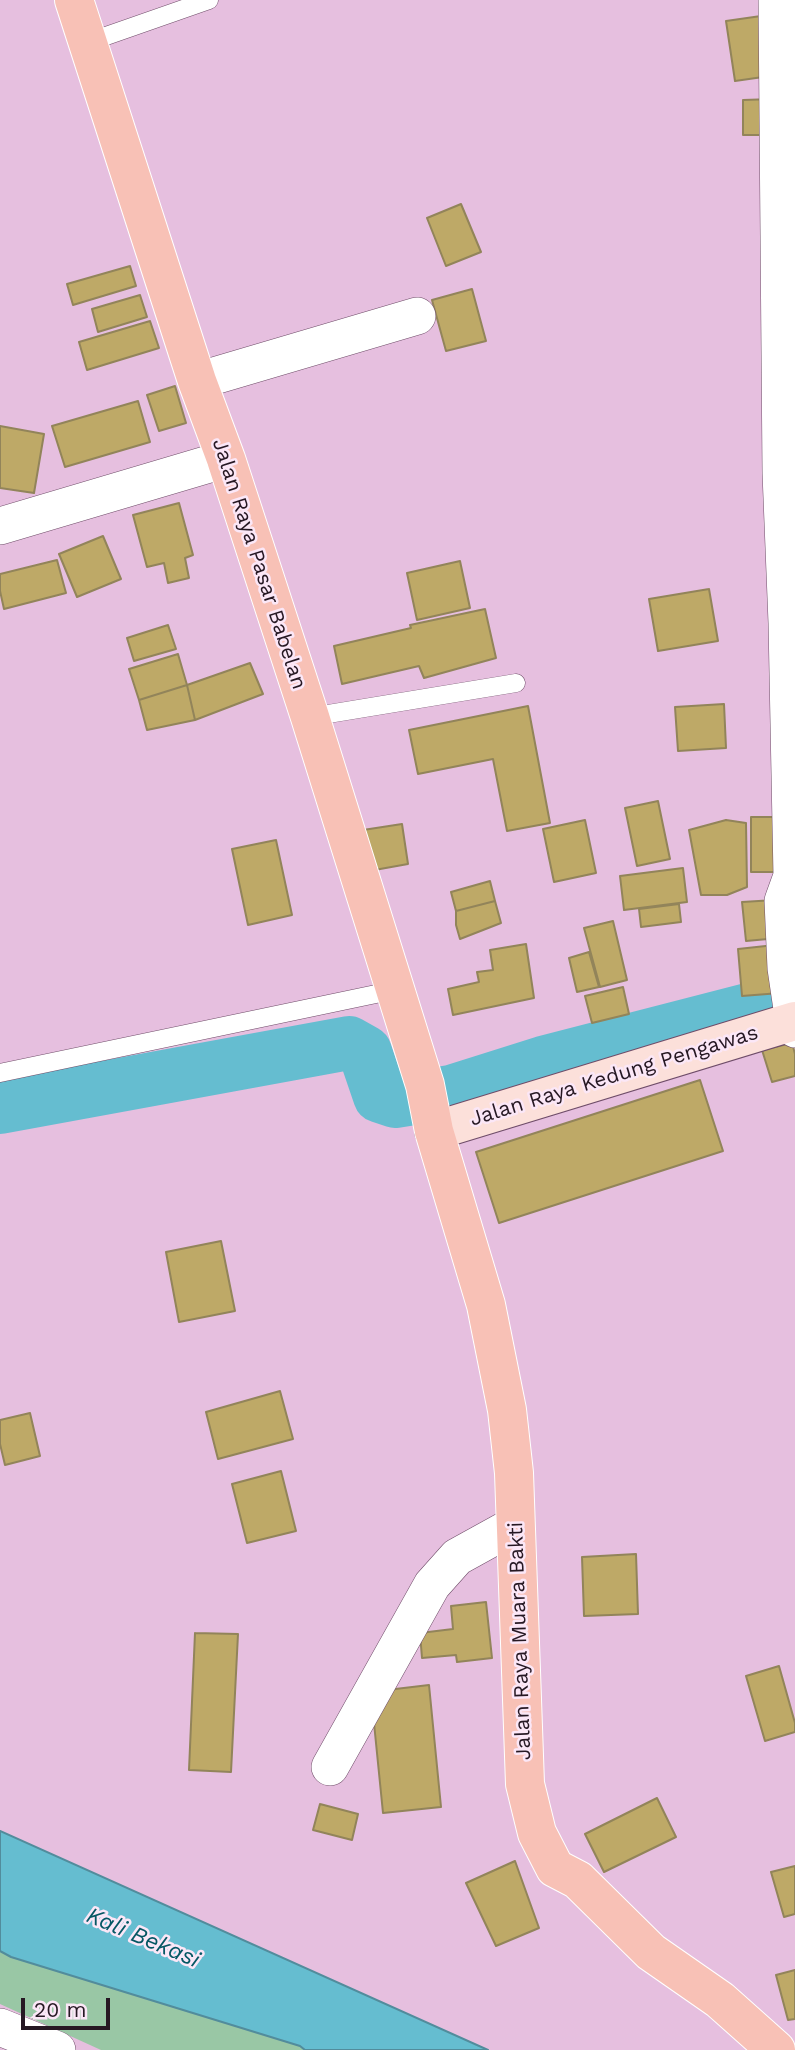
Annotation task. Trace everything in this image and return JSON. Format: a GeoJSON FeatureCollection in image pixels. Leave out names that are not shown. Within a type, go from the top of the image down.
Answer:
{"type":"FeatureCollection","features":[{"type":"Feature","properties":{"kind":"main road","name":"Jalan Raya Pasar Babelan"},"geometry":{"type":"LineString","coordinates":[[74,0],[197,381],[226,459],[310,717],[425,1085],[434,1131]]}},
{"type":"Feature","properties":{"kind":"main road","name":"Jalan Raya Muara Bakti"},"geometry":{"type":"LineString","coordinates":[[434,1131],[486,1305],[507,1410],[514,1473],[525,1784],[537,1833],[555,1868],[578,1880],[651,1952],[720,2000],[776,2050]]}},
{"type":"Feature","properties":{"kind":"street"},"geometry":{"type":"LineString","coordinates":[[777,0],[781,473],[788,623],[792,876],[783,901],[786,968],[794,1024]]}},
{"type":"Feature","properties":{"kind":"street"},"geometry":{"type":"LineString","coordinates":[[197,381],[416,316]]}},
{"type":"Feature","properties":{"kind":"street"},"geometry":{"type":"LineString","coordinates":[[0,526],[226,459]]}},
{"type":"Feature","properties":{"kind":"street","name":"Jalan Raya Kedung Pengawas"},"geometry":{"type":"LineString","coordinates":[[434,1131],[794,1024]]}},
{"type":"Feature","properties":{"kind":"street"},"geometry":{"type":"LineString","coordinates":[[330,1767],[432,1585],[457,1557],[515,1525]]}},
{"type":"Feature","properties":{"kind":"street"},"geometry":{"type":"LineString","coordinates":[[0,2027],[57,2050]]}},
{"type":"Feature","properties":{"kind":"lane"},"geometry":{"type":"LineString","coordinates":[[86,43],[209,0]]}},
{"type":"Feature","properties":{"kind":"lane"},"geometry":{"type":"LineString","coordinates":[[310,717],[516,683]]}},
{"type":"Feature","properties":{"kind":"lane"},"geometry":{"type":"LineString","coordinates":[[0,1073],[395,990]]}},
{"type":"Feature","properties":{"kind":"green space"},"geometry":{"type":"Polygon","coordinates":[[[0,1951],[11,1957],[300,2046],[305,2050],[101,2050],[0,2004],[0,1951]]]}},
{"type":"Feature","properties":{"kind":"water","name":"Kali Bekasi"},"geometry":{"type":"Polygon","coordinates":[[[0,1831],[488,2050],[305,2050],[300,2046],[11,1957],[0,1951],[0,1831]]]}},
{"type":"Feature","properties":{"kind":"building"},"geometry":{"type":"Polygon","coordinates":[[[768,15],[777,75],[735,81],[726,21],[768,15]]]}},
{"type":"Feature","properties":{"kind":"building"},"geometry":{"type":"Polygon","coordinates":[[[774,99],[775,135],[743,135],[743,100],[774,99]]]}},
{"type":"Feature","properties":{"kind":"building"},"geometry":{"type":"Polygon","coordinates":[[[461,204],[481,252],[446,266],[427,218],[461,204]]]}},
{"type":"Feature","properties":{"kind":"building"},"geometry":{"type":"Polygon","coordinates":[[[130,266],[136,286],[73,305],[67,284],[130,266]]]}},
{"type":"Feature","properties":{"kind":"building"},"geometry":{"type":"Polygon","coordinates":[[[472,289],[486,341],[446,351],[432,300],[472,289]]]}},
{"type":"Feature","properties":{"kind":"building"},"geometry":{"type":"Polygon","coordinates":[[[140,295],[147,317],[98,332],[92,309],[140,295]]]}},
{"type":"Feature","properties":{"kind":"building"},"geometry":{"type":"Polygon","coordinates":[[[150,321],[159,348],[87,370],[79,342],[150,321]]]}},
{"type":"Feature","properties":{"kind":"building"},"geometry":{"type":"Polygon","coordinates":[[[175,386],[186,423],[159,431],[147,395],[175,386]]]}},
{"type":"Feature","properties":{"kind":"building"},"geometry":{"type":"Polygon","coordinates":[[[138,401],[150,442],[65,467],[52,426],[138,401]]]}},
{"type":"Feature","properties":{"kind":"building"},"geometry":{"type":"Polygon","coordinates":[[[0,426],[44,434],[34,493],[0,488],[0,426]]]}},
{"type":"Feature","properties":{"kind":"building"},"geometry":{"type":"Polygon","coordinates":[[[179,503],[193,555],[185,558],[189,578],[168,583],[164,563],[147,567],[133,515],[179,503]]]}},
{"type":"Feature","properties":{"kind":"building"},"geometry":{"type":"Polygon","coordinates":[[[103,536],[121,579],[77,597],[59,554],[103,536]]]}},
{"type":"Feature","properties":{"kind":"building"},"geometry":{"type":"Polygon","coordinates":[[[57,560],[66,593],[4,609],[0,574],[57,560]]]}},
{"type":"Feature","properties":{"kind":"building"},"geometry":{"type":"Polygon","coordinates":[[[460,561],[470,608],[417,620],[407,573],[460,561]]]}},
{"type":"Feature","properties":{"kind":"building"},"geometry":{"type":"Polygon","coordinates":[[[709,589],[718,641],[658,651],[649,599],[709,589]]]}},
{"type":"Feature","properties":{"kind":"building"},"geometry":{"type":"Polygon","coordinates":[[[485,609],[496,658],[424,678],[419,666],[342,684],[334,646],[411,628],[410,625],[485,609]]]}},
{"type":"Feature","properties":{"kind":"building"},"geometry":{"type":"Polygon","coordinates":[[[168,625],[176,649],[134,661],[127,638],[168,625]]]}},
{"type":"Feature","properties":{"kind":"building"},"geometry":{"type":"Polygon","coordinates":[[[178,654],[187,685],[139,700],[129,669],[178,654]]]}},
{"type":"Feature","properties":{"kind":"building"},"geometry":{"type":"Polygon","coordinates":[[[250,663],[263,694],[195,720],[187,685],[250,663]]]}},
{"type":"Feature","properties":{"kind":"building"},"geometry":{"type":"Polygon","coordinates":[[[187,685],[195,720],[147,730],[139,700],[187,685]]]}},
{"type":"Feature","properties":{"kind":"building"},"geometry":{"type":"Polygon","coordinates":[[[724,704],[726,748],[678,751],[675,707],[724,704]]]}},
{"type":"Feature","properties":{"kind":"building"},"geometry":{"type":"Polygon","coordinates":[[[528,706],[550,823],[507,831],[493,759],[418,774],[409,730],[528,706]]]}},
{"type":"Feature","properties":{"kind":"building"},"geometry":{"type":"Polygon","coordinates":[[[658,801],[670,859],[637,866],[625,808],[658,801]]]}},
{"type":"Feature","properties":{"kind":"building"},"geometry":{"type":"Polygon","coordinates":[[[751,817],[787,817],[786,872],[751,872],[751,817]]]}},
{"type":"Feature","properties":{"kind":"building"},"geometry":{"type":"Polygon","coordinates":[[[585,820],[596,873],[554,882],[543,829],[585,820]]]}},
{"type":"Feature","properties":{"kind":"building"},"geometry":{"type":"Polygon","coordinates":[[[726,820],[746,823],[747,887],[727,895],[701,895],[689,830],[726,820]]]}},
{"type":"Feature","properties":{"kind":"building"},"geometry":{"type":"Polygon","coordinates":[[[402,824],[408,864],[369,871],[363,830],[402,824]]]}},
{"type":"Feature","properties":{"kind":"building"},"geometry":{"type":"Polygon","coordinates":[[[276,840],[292,915],[248,925],[232,849],[276,840]]]}},
{"type":"Feature","properties":{"kind":"building"},"geometry":{"type":"Polygon","coordinates":[[[683,868],[687,902],[624,910],[620,876],[683,868]]]}},
{"type":"Feature","properties":{"kind":"building"},"geometry":{"type":"Polygon","coordinates":[[[490,881],[495,901],[456,911],[451,892],[490,881]]]}},
{"type":"Feature","properties":{"kind":"building"},"geometry":{"type":"Polygon","coordinates":[[[775,900],[779,938],[746,941],[742,902],[775,900]]]}},
{"type":"Feature","properties":{"kind":"building"},"geometry":{"type":"Polygon","coordinates":[[[495,901],[501,923],[460,939],[456,911],[495,901]]]}},
{"type":"Feature","properties":{"kind":"building"},"geometry":{"type":"Polygon","coordinates":[[[679,904],[681,922],[641,927],[639,909],[679,904]]]}},
{"type":"Feature","properties":{"kind":"building"},"geometry":{"type":"Polygon","coordinates":[[[613,921],[627,980],[600,987],[584,928],[613,921]]]}},
{"type":"Feature","properties":{"kind":"building"},"geometry":{"type":"Polygon","coordinates":[[[526,944],[534,998],[453,1015],[448,989],[479,982],[477,972],[493,970],[490,950],[526,944]]]}},
{"type":"Feature","properties":{"kind":"building"},"geometry":{"type":"Polygon","coordinates":[[[775,945],[780,993],[742,996],[738,949],[775,945]]]}},
{"type":"Feature","properties":{"kind":"building"},"geometry":{"type":"Polygon","coordinates":[[[589,952],[599,987],[577,992],[569,958],[589,952]]]}},
{"type":"Feature","properties":{"kind":"building"},"geometry":{"type":"Polygon","coordinates":[[[623,987],[629,1014],[592,1023],[585,996],[623,987]]]}},
{"type":"Feature","properties":{"kind":"building"},"geometry":{"type":"Polygon","coordinates":[[[792,1043],[795,1076],[772,1082],[762,1050],[792,1043]]]}},
{"type":"Feature","properties":{"kind":"building"},"geometry":{"type":"Polygon","coordinates":[[[700,1080],[723,1151],[499,1223],[476,1152],[700,1080]]]}},
{"type":"Feature","properties":{"kind":"building"},"geometry":{"type":"Polygon","coordinates":[[[221,1241],[235,1311],[179,1322],[166,1252],[221,1241]]]}},
{"type":"Feature","properties":{"kind":"building"},"geometry":{"type":"Polygon","coordinates":[[[280,1391],[293,1439],[218,1459],[206,1412],[280,1391]]]}},
{"type":"Feature","properties":{"kind":"building"},"geometry":{"type":"Polygon","coordinates":[[[30,1413],[40,1456],[5,1465],[0,1444],[0,1420],[30,1413]]]}},
{"type":"Feature","properties":{"kind":"building"},"geometry":{"type":"Polygon","coordinates":[[[281,1471],[296,1531],[247,1543],[232,1484],[281,1471]]]}},
{"type":"Feature","properties":{"kind":"building"},"geometry":{"type":"Polygon","coordinates":[[[636,1554],[638,1614],[584,1616],[582,1557],[636,1554]]]}},
{"type":"Feature","properties":{"kind":"building"},"geometry":{"type":"Polygon","coordinates":[[[486,1602],[492,1658],[457,1662],[456,1655],[422,1658],[420,1633],[453,1629],[451,1606],[486,1602]]]}},
{"type":"Feature","properties":{"kind":"building"},"geometry":{"type":"Polygon","coordinates":[[[195,1633],[238,1634],[231,1772],[189,1770],[195,1633]]]}},
{"type":"Feature","properties":{"kind":"building"},"geometry":{"type":"Polygon","coordinates":[[[779,1666],[795,1723],[795,1732],[765,1741],[746,1676],[779,1666]]]}},
{"type":"Feature","properties":{"kind":"building"},"geometry":{"type":"Polygon","coordinates":[[[429,1685],[441,1807],[383,1813],[372,1703],[387,1690],[429,1685]]]}},
{"type":"Feature","properties":{"kind":"building"},"geometry":{"type":"Polygon","coordinates":[[[657,1798],[676,1837],[604,1872],[585,1834],[657,1798]]]}},
{"type":"Feature","properties":{"kind":"building"},"geometry":{"type":"Polygon","coordinates":[[[320,1804],[358,1814],[352,1840],[313,1830],[320,1804]]]}},
{"type":"Feature","properties":{"kind":"building"},"geometry":{"type":"Polygon","coordinates":[[[515,1861],[539,1928],[496,1946],[466,1883],[515,1861]]]}},
{"type":"Feature","properties":{"kind":"building"},"geometry":{"type":"Polygon","coordinates":[[[795,1866],[795,1914],[784,1917],[771,1872],[795,1866]]]}},
{"type":"Feature","properties":{"kind":"building"},"geometry":{"type":"Polygon","coordinates":[[[795,1970],[795,2019],[788,2020],[776,1975],[795,1970]]]}},
{"type":"Feature","properties":{"kind":"waterway"},"geometry":{"type":"LineString","coordinates":[[0,1107],[349,1043],[365,1052],[380,1096],[395,1101],[451,1092],[543,1063],[795,998]]}}]}
